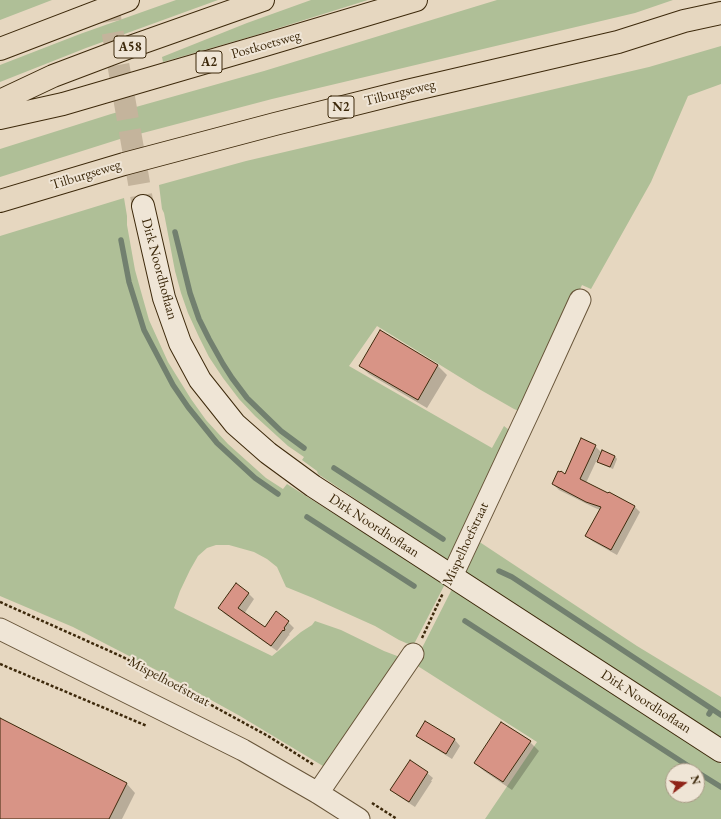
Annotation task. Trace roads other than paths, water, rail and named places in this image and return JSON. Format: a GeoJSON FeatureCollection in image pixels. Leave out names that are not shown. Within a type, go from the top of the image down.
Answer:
{"type":"FeatureCollection","features":[{"type":"Feature","properties":{"kind":"highway"},"geometry":{"type":"LineString","coordinates":[[0,49],[128,0]]}},
{"type":"Feature","properties":{"kind":"highway","name":"A58"},"geometry":{"type":"LineString","coordinates":[[0,101],[61,74],[128,48],[263,0]]}},
{"type":"Feature","properties":{"kind":"highway","name":"Postkoetsweg"},"geometry":{"type":"LineString","coordinates":[[0,118],[63,104],[265,46],[416,0]]}},
{"type":"Feature","properties":{"kind":"highway"},"geometry":{"type":"LineString","coordinates":[[684,21],[721,4]]}},
{"type":"Feature","properties":{"kind":"highway","name":"N2"},"geometry":{"type":"LineString","coordinates":[[684,21],[721,13]]}},
{"type":"Feature","properties":{"kind":"highway","name":"Tilburgseweg"},"geometry":{"type":"LineString","coordinates":[[0,201],[124,164],[260,128],[407,91],[618,42],[684,21]]}},
{"type":"Feature","properties":{"kind":"street","name":"Dirk Noordhoflaan"},"geometry":{"type":"LineString","coordinates":[[143,206],[164,298],[180,343],[200,380],[235,424],[268,453],[308,482],[721,751]]}},
{"type":"Feature","properties":{"kind":"street","name":"Mispelhoefstraat"},"geometry":{"type":"LineString","coordinates":[[452,576],[580,300]]}},
{"type":"Feature","properties":{"kind":"street","name":"Mispelhoefstraat"},"geometry":{"type":"LineString","coordinates":[[0,629],[244,750],[318,793],[358,819]]}},
{"type":"Feature","properties":{"kind":"street"},"geometry":{"type":"LineString","coordinates":[[318,793],[413,654]]}},
{"type":"Feature","properties":{"kind":"waterway"},"geometry":{"type":"LineString","coordinates":[[175,232],[190,293],[199,319],[223,364],[247,398],[281,431],[304,448]]}},
{"type":"Feature","properties":{"kind":"waterway"},"geometry":{"type":"LineString","coordinates":[[121,240],[129,282],[144,330],[173,385],[188,407],[217,443],[255,478],[278,494]]}},
{"type":"Feature","properties":{"kind":"waterway"},"geometry":{"type":"LineString","coordinates":[[334,468],[443,539]]}},
{"type":"Feature","properties":{"kind":"waterway"},"geometry":{"type":"LineString","coordinates":[[307,517],[414,586]]}},
{"type":"Feature","properties":{"kind":"waterway"},"geometry":{"type":"LineString","coordinates":[[499,571],[512,577],[712,709],[709,714]]}},
{"type":"Feature","properties":{"kind":"waterway"},"geometry":{"type":"LineString","coordinates":[[465,621],[684,763]]}},
{"type":"Feature","properties":{"kind":"waterway"},"geometry":{"type":"LineString","coordinates":[[712,709],[721,715]]}},
{"type":"Feature","properties":{"kind":"waterway"},"geometry":{"type":"LineString","coordinates":[[705,777],[721,787]]}},
{"type":"Feature","properties":{"kind":"tunnel"},"geometry":{"type":"LineString","coordinates":[[107,0],[143,206]]}}]}
